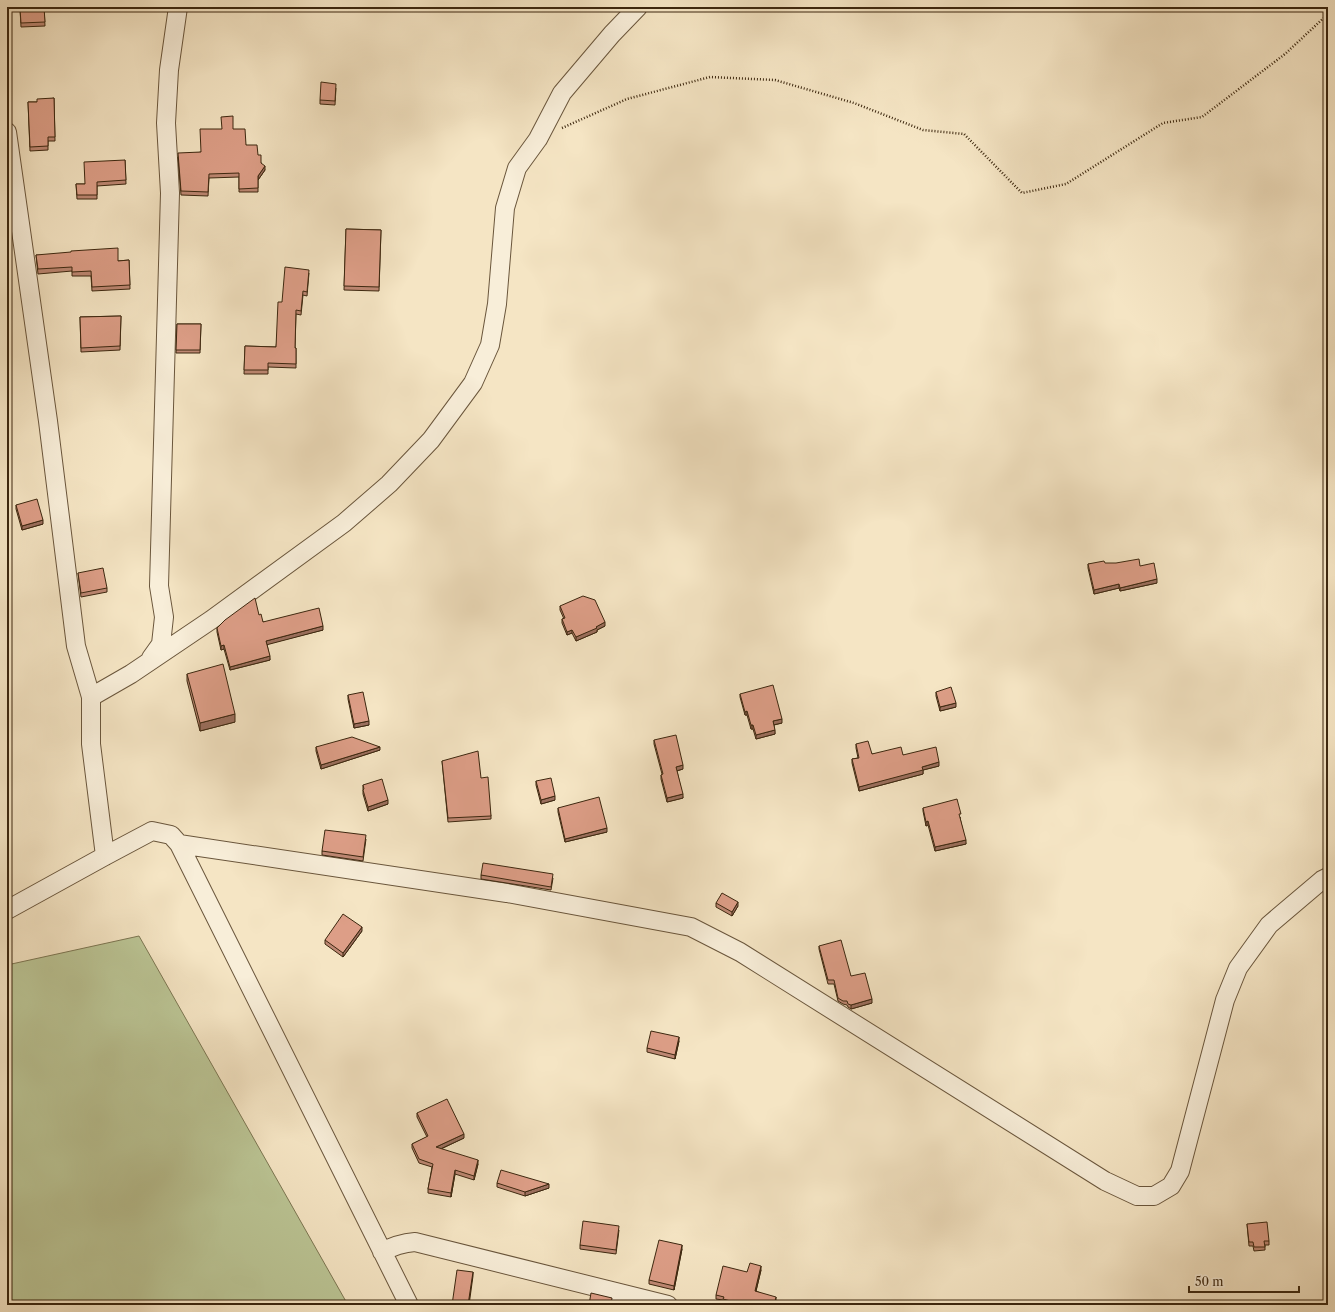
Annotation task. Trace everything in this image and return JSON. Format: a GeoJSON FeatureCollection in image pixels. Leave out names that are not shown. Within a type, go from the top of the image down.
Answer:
{"type":"FeatureCollection","features":[{"type":"Feature","properties":{"kind":"street"},"geometry":{"type":"LineString","coordinates":[[148,662],[161,644],[164,617],[160,580],[170,193],[166,123],[169,70],[178,7]]}},
{"type":"Feature","properties":{"kind":"street"},"geometry":{"type":"LineString","coordinates":[[91,698],[211,620],[344,523],[389,484],[431,440],[473,383],[490,345],[497,304],[505,208],[517,168],[538,139],[562,93],[612,34],[638,7]]}},
{"type":"Feature","properties":{"kind":"street"},"geometry":{"type":"LineString","coordinates":[[7,132],[48,421],[76,646],[91,698],[91,744],[104,856]]}},
{"type":"Feature","properties":{"kind":"street"},"geometry":{"type":"LineString","coordinates":[[7,910],[104,856],[152,832],[171,835],[179,844],[409,1305]]}},
{"type":"Feature","properties":{"kind":"street"},"geometry":{"type":"LineString","coordinates":[[179,844],[507,893],[691,927],[740,952],[1106,1181],[1137,1196],[1154,1196],[1171,1186],[1180,1171],[1225,1000],[1238,968],[1269,925],[1322,880],[1328,877]]}},
{"type":"Feature","properties":{"kind":"street"},"geometry":{"type":"LineString","coordinates":[[382,1252],[405,1242],[415,1242],[668,1305]]}},
{"type":"Feature","properties":{"kind":"path"},"geometry":{"type":"LineString","coordinates":[[538,139],[627,99],[710,77],[775,80],[854,103],[923,130],[964,134],[1022,193],[1066,184],[1163,123],[1202,117],[1285,54],[1328,14]]}},
{"type":"Feature","properties":{"kind":"green space"},"geometry":{"type":"Polygon","coordinates":[[[139,936],[348,1305],[7,1305],[7,965],[139,936]]]}},
{"type":"Feature","properties":{"kind":"building"},"geometry":{"type":"Polygon","coordinates":[[[27,7],[44,7],[45,22],[21,23],[20,9],[27,9],[27,7]]]}},
{"type":"Feature","properties":{"kind":"building"},"geometry":{"type":"Polygon","coordinates":[[[321,82],[336,84],[335,101],[320,100],[321,82]]]}},
{"type":"Feature","properties":{"kind":"building"},"geometry":{"type":"Polygon","coordinates":[[[54,98],[55,137],[48,137],[48,146],[30,147],[28,102],[37,102],[37,99],[54,98]]]}},
{"type":"Feature","properties":{"kind":"building"},"geometry":{"type":"Polygon","coordinates":[[[233,116],[233,129],[245,129],[246,145],[257,145],[258,155],[261,155],[261,163],[265,166],[258,176],[258,188],[239,189],[239,173],[209,174],[208,192],[181,191],[178,153],[201,152],[200,129],[222,129],[221,117],[233,116]]]}},
{"type":"Feature","properties":{"kind":"building"},"geometry":{"type":"Polygon","coordinates":[[[125,160],[126,180],[97,182],[97,195],[77,195],[76,184],[85,184],[84,162],[125,160]]]}},
{"type":"Feature","properties":{"kind":"building"},"geometry":{"type":"Polygon","coordinates":[[[346,229],[381,230],[379,287],[344,286],[346,229]]]}},
{"type":"Feature","properties":{"kind":"building"},"geometry":{"type":"Polygon","coordinates":[[[118,248],[118,261],[129,260],[130,285],[92,287],[91,271],[72,272],[72,267],[38,269],[36,255],[118,248]]]}},
{"type":"Feature","properties":{"kind":"building"},"geometry":{"type":"Polygon","coordinates":[[[285,267],[309,270],[307,292],[303,291],[301,311],[296,310],[296,364],[268,363],[268,370],[244,370],[245,346],[276,347],[278,302],[282,302],[285,267]]]}},
{"type":"Feature","properties":{"kind":"building"},"geometry":{"type":"Polygon","coordinates":[[[121,316],[120,346],[81,348],[80,317],[121,316]]]}},
{"type":"Feature","properties":{"kind":"building"},"geometry":{"type":"Polygon","coordinates":[[[177,324],[201,324],[200,350],[176,350],[177,324]]]}},
{"type":"Feature","properties":{"kind":"building"},"geometry":{"type":"Polygon","coordinates":[[[37,499],[43,520],[22,526],[16,505],[37,499]]]}},
{"type":"Feature","properties":{"kind":"building"},"geometry":{"type":"Polygon","coordinates":[[[1139,559],[1140,566],[1154,563],[1157,579],[1120,588],[1119,584],[1094,590],[1088,564],[1104,561],[1105,563],[1116,563],[1139,559]]]}},
{"type":"Feature","properties":{"kind":"building"},"geometry":{"type":"Polygon","coordinates":[[[103,568],[107,588],[81,593],[78,573],[103,568]]]}},
{"type":"Feature","properties":{"kind":"building"},"geometry":{"type":"Polygon","coordinates":[[[583,596],[595,600],[605,622],[596,627],[597,628],[576,637],[572,630],[567,632],[562,619],[565,618],[560,606],[583,596]]]}},
{"type":"Feature","properties":{"kind":"building"},"geometry":{"type":"Polygon","coordinates":[[[255,598],[259,615],[261,614],[263,622],[319,608],[323,626],[266,641],[270,656],[230,667],[224,645],[221,646],[217,628],[225,620],[255,598]]]}},
{"type":"Feature","properties":{"kind":"building"},"geometry":{"type":"Polygon","coordinates":[[[223,664],[235,714],[200,723],[187,674],[223,664]]]}},
{"type":"Feature","properties":{"kind":"building"},"geometry":{"type":"Polygon","coordinates":[[[773,685],[782,719],[773,721],[775,730],[756,735],[747,711],[745,712],[740,694],[773,685]]]}},
{"type":"Feature","properties":{"kind":"building"},"geometry":{"type":"Polygon","coordinates":[[[951,687],[956,703],[940,707],[936,692],[951,687]]]}},
{"type":"Feature","properties":{"kind":"building"},"geometry":{"type":"Polygon","coordinates":[[[363,692],[369,721],[354,724],[348,695],[363,692]]]}},
{"type":"Feature","properties":{"kind":"building"},"geometry":{"type":"Polygon","coordinates":[[[676,735],[683,765],[676,767],[683,794],[667,798],[661,775],[663,774],[654,740],[676,735]]]}},
{"type":"Feature","properties":{"kind":"building"},"geometry":{"type":"Polygon","coordinates":[[[352,737],[380,747],[321,765],[316,747],[352,737]]]}},
{"type":"Feature","properties":{"kind":"building"},"geometry":{"type":"Polygon","coordinates":[[[868,741],[872,754],[901,747],[903,755],[936,747],[939,762],[922,767],[923,770],[859,787],[852,759],[859,758],[856,744],[868,741]]]}},
{"type":"Feature","properties":{"kind":"building"},"geometry":{"type":"Polygon","coordinates":[[[478,751],[481,778],[488,777],[491,816],[448,818],[442,761],[478,751]]]}},
{"type":"Feature","properties":{"kind":"building"},"geometry":{"type":"Polygon","coordinates":[[[551,778],[555,796],[541,800],[536,781],[551,778]]]}},
{"type":"Feature","properties":{"kind":"building"},"geometry":{"type":"Polygon","coordinates":[[[382,779],[388,800],[368,807],[363,785],[382,779]]]}},
{"type":"Feature","properties":{"kind":"building"},"geometry":{"type":"Polygon","coordinates":[[[599,797],[607,828],[565,839],[558,808],[599,797]]]}},
{"type":"Feature","properties":{"kind":"building"},"geometry":{"type":"Polygon","coordinates":[[[957,799],[961,814],[959,814],[966,840],[935,847],[928,821],[926,822],[923,808],[957,799]]]}},
{"type":"Feature","properties":{"kind":"building"},"geometry":{"type":"Polygon","coordinates":[[[325,830],[366,835],[363,857],[322,851],[325,830]]]}},
{"type":"Feature","properties":{"kind":"building"},"geometry":{"type":"Polygon","coordinates":[[[483,863],[553,874],[551,887],[481,875],[483,863]]]}},
{"type":"Feature","properties":{"kind":"building"},"geometry":{"type":"Polygon","coordinates":[[[722,893],[738,902],[732,912],[716,903],[722,893]]]}},
{"type":"Feature","properties":{"kind":"building"},"geometry":{"type":"Polygon","coordinates":[[[343,914],[362,927],[343,953],[325,940],[343,914]]]}},
{"type":"Feature","properties":{"kind":"building"},"geometry":{"type":"Polygon","coordinates":[[[841,940],[851,976],[865,973],[872,999],[851,1005],[848,1004],[847,1001],[843,1001],[838,998],[834,980],[828,980],[819,946],[841,940]]]}},
{"type":"Feature","properties":{"kind":"building"},"geometry":{"type":"Polygon","coordinates":[[[651,1031],[679,1037],[675,1055],[647,1048],[651,1031]]]}},
{"type":"Feature","properties":{"kind":"building"},"geometry":{"type":"Polygon","coordinates":[[[447,1099],[464,1134],[436,1147],[478,1160],[474,1176],[455,1170],[451,1193],[428,1189],[433,1164],[419,1159],[412,1144],[428,1136],[417,1113],[447,1099]]]}},
{"type":"Feature","properties":{"kind":"building"},"geometry":{"type":"Polygon","coordinates":[[[501,1170],[549,1184],[525,1192],[497,1183],[501,1170]]]}},
{"type":"Feature","properties":{"kind":"building"},"geometry":{"type":"Polygon","coordinates":[[[583,1221],[619,1226],[616,1250],[580,1245],[583,1221]]]}},
{"type":"Feature","properties":{"kind":"building"},"geometry":{"type":"Polygon","coordinates":[[[1267,1222],[1269,1241],[1264,1241],[1265,1247],[1254,1247],[1253,1242],[1249,1242],[1247,1224],[1267,1222]]]}},
{"type":"Feature","properties":{"kind":"building"},"geometry":{"type":"Polygon","coordinates":[[[659,1240],[682,1245],[674,1286],[649,1280],[659,1240]]]}},
{"type":"Feature","properties":{"kind":"building"},"geometry":{"type":"Polygon","coordinates":[[[750,1263],[761,1266],[755,1291],[776,1297],[774,1305],[746,1305],[723,1299],[724,1297],[716,1295],[723,1266],[747,1272],[750,1263]]]}},
{"type":"Feature","properties":{"kind":"building"},"geometry":{"type":"Polygon","coordinates":[[[457,1270],[473,1272],[468,1305],[452,1305],[457,1270]]]}},
{"type":"Feature","properties":{"kind":"building"},"geometry":{"type":"Polygon","coordinates":[[[591,1293],[612,1298],[611,1305],[589,1305],[591,1293]]]}}]}
